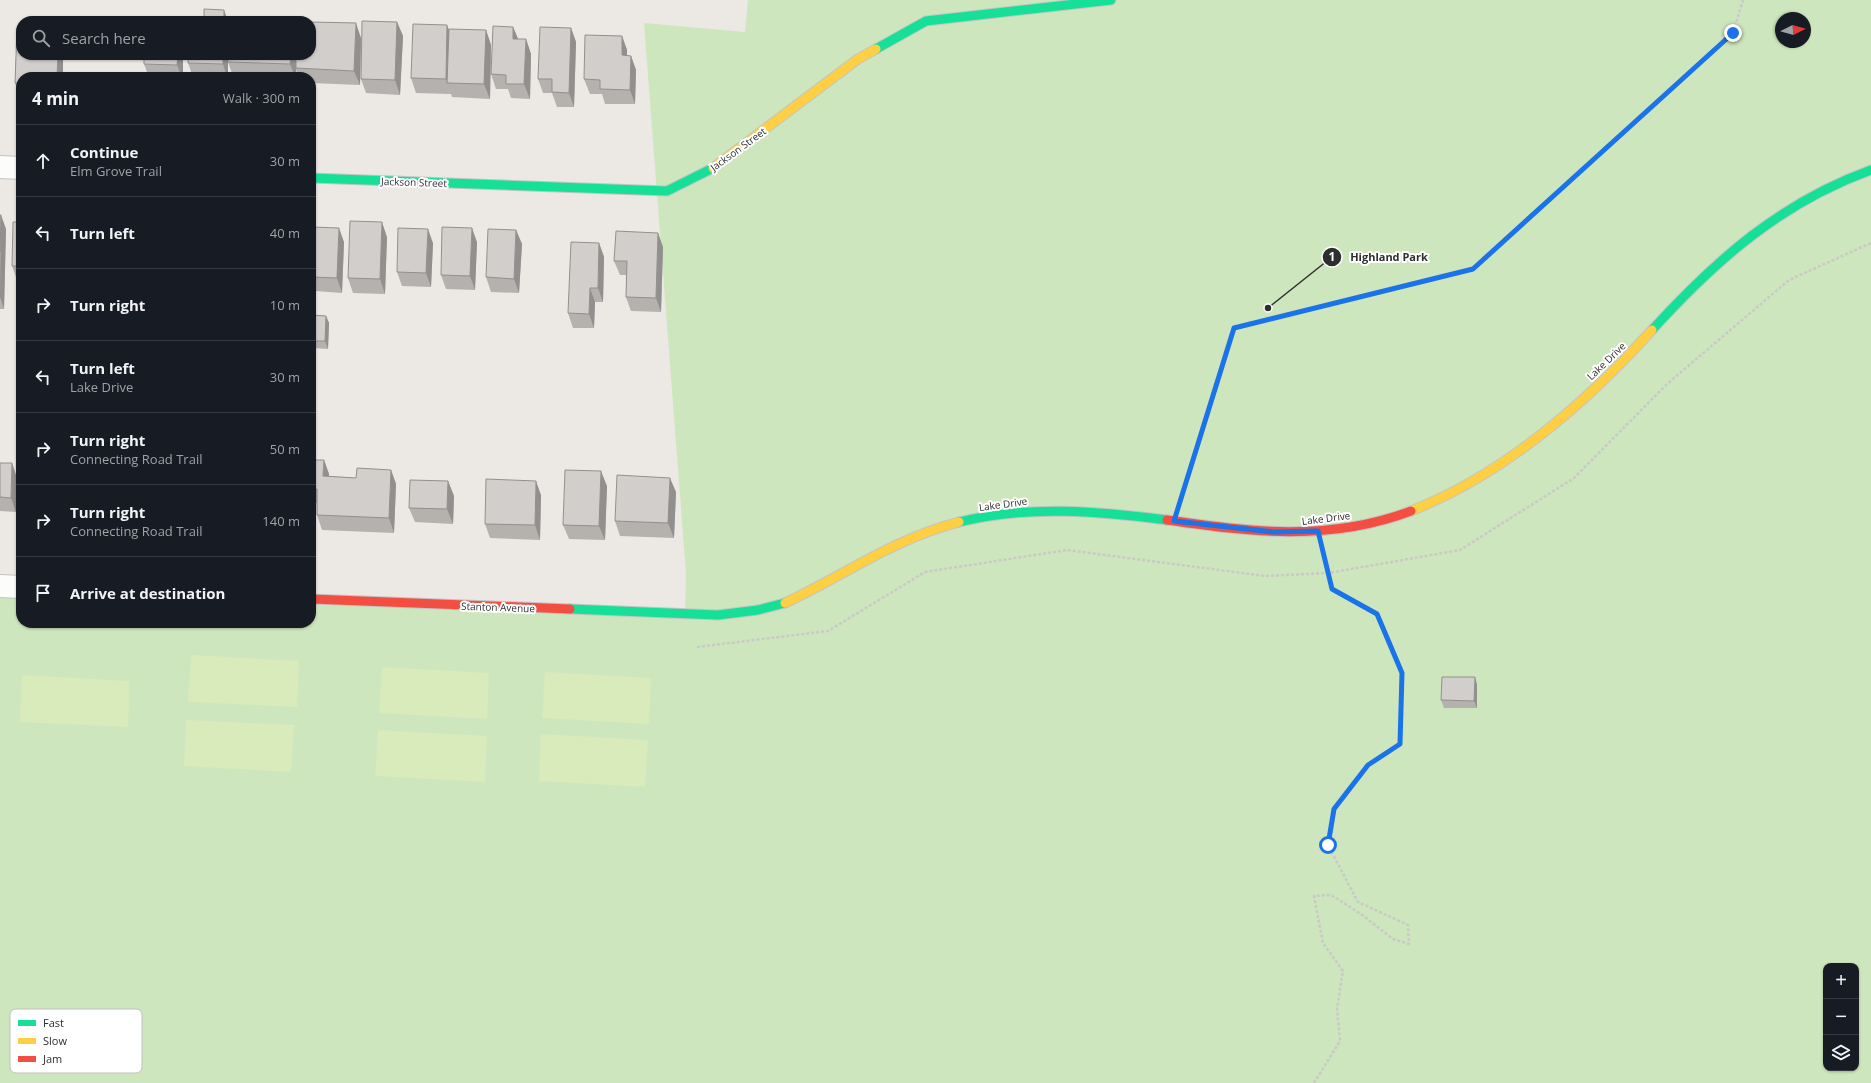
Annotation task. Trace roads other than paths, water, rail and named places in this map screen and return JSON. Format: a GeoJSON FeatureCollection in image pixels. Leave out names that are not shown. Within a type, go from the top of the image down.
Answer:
{"type":"FeatureCollection","features":[{"type":"Feature","properties":{"kind":"street","name":"Jackson Street"},"geometry":{"type":"LineString","coordinates":[[316,178],[667,191],[711,170],[858,59],[926,21],[1111,0]]}},
{"type":"Feature","properties":{"kind":"street"},"geometry":{"type":"LineString","coordinates":[[0,167],[16,168]]}},
{"type":"Feature","properties":{"kind":"street","name":"Lake Drive"},"geometry":{"type":"LineString","coordinates":[[685,615],[746,613],[782,604],[893,545],[931,529],[966,520],[1009,513],[1049,510],[1127,515],[1273,532],[1318,531],[1366,523],[1412,510],[1448,495],[1494,469],[1546,430],[1608,376],[1706,274],[1756,232],[1816,192],[1847,178],[1871,170]]}},
{"type":"Feature","properties":{"kind":"street"},"geometry":{"type":"LineString","coordinates":[[0,586],[16,587]]}},
{"type":"Feature","properties":{"kind":"street","name":"Stanton Avenue"},"geometry":{"type":"LineString","coordinates":[[316,599],[685,615]]}},
{"type":"Feature","properties":{"kind":"place","name":"Highland Park"},"geometry":{"type":"Point","coordinates":[1268,308]}}]}
